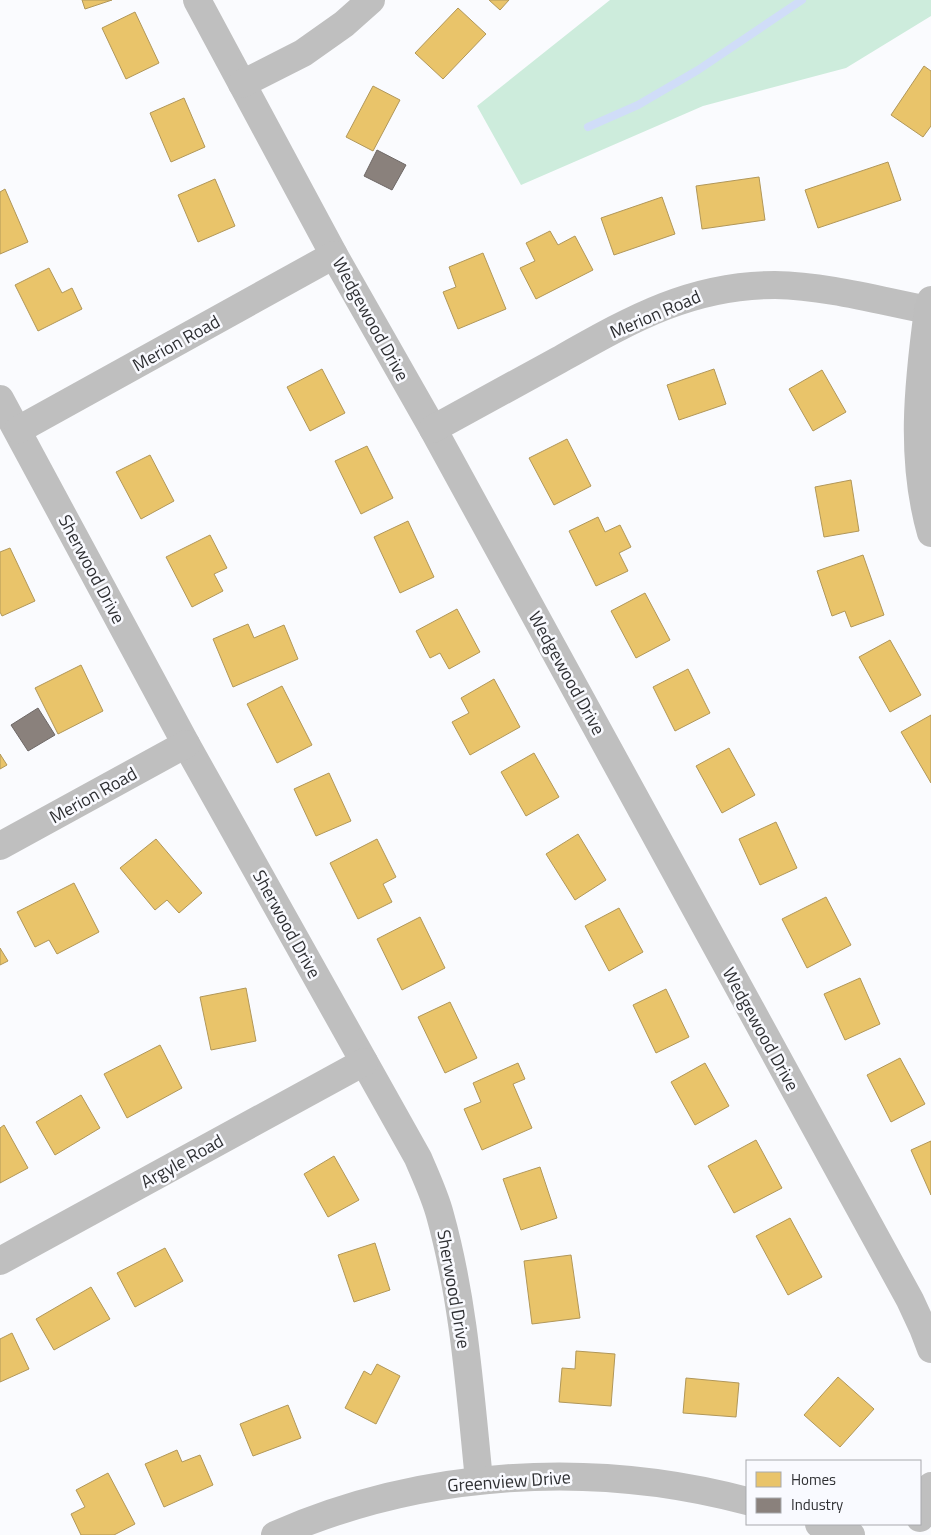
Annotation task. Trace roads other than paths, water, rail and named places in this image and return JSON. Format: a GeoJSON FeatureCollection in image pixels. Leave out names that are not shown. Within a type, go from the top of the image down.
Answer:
{"type":"FeatureCollection","features":[{"type":"Feature","properties":{"kind":"street","name":"Wedgewood Drive"},"geometry":{"type":"LineString","coordinates":[[197,0],[334,255],[433,429],[910,1300],[924,1328],[931,1350]]}},
{"type":"Feature","properties":{"kind":"street"},"geometry":{"type":"LineString","coordinates":[[242,84],[303,53],[344,24],[372,0]]}},
{"type":"Feature","properties":{"kind":"street","name":"Merion Road"},"geometry":{"type":"LineString","coordinates":[[18,430],[334,255]]}},
{"type":"Feature","properties":{"kind":"street","name":"Merion Road"},"geometry":{"type":"LineString","coordinates":[[433,429],[634,319],[677,301],[707,292],[754,286],[800,286],[929,305]]}},
{"type":"Feature","properties":{"kind":"street"},"geometry":{"type":"LineString","coordinates":[[929,305],[919,375],[917,416],[918,463],[931,533]]}},
{"type":"Feature","properties":{"kind":"street","name":"Sherwood Drive"},"geometry":{"type":"LineString","coordinates":[[0,399],[186,744],[418,1158],[440,1214],[458,1299],[470,1387],[479,1480]]}},
{"type":"Feature","properties":{"kind":"street","name":"Merion Road"},"geometry":{"type":"LineString","coordinates":[[0,846],[186,744]]}},
{"type":"Feature","properties":{"kind":"street","name":"Argyle Road"},"geometry":{"type":"LineString","coordinates":[[0,1261],[364,1062]]}},
{"type":"Feature","properties":{"kind":"street","name":"Greenview Drive"},"geometry":{"type":"LineString","coordinates":[[276,1535],[305,1522],[371,1502],[429,1488],[479,1480],[573,1476],[626,1479],[682,1487],[746,1501]]}},
{"type":"Feature","properties":{"kind":"street"},"geometry":{"type":"LineString","coordinates":[[921,1515],[931,1486]]}},
{"type":"Feature","properties":{"kind":"street"},"geometry":{"type":"LineString","coordinates":[[822,1525],[851,1535]]}},
{"type":"Feature","properties":{"kind":"waterway"},"geometry":{"type":"LineString","coordinates":[[588,127],[638,105],[698,70],[802,0]]}}]}
